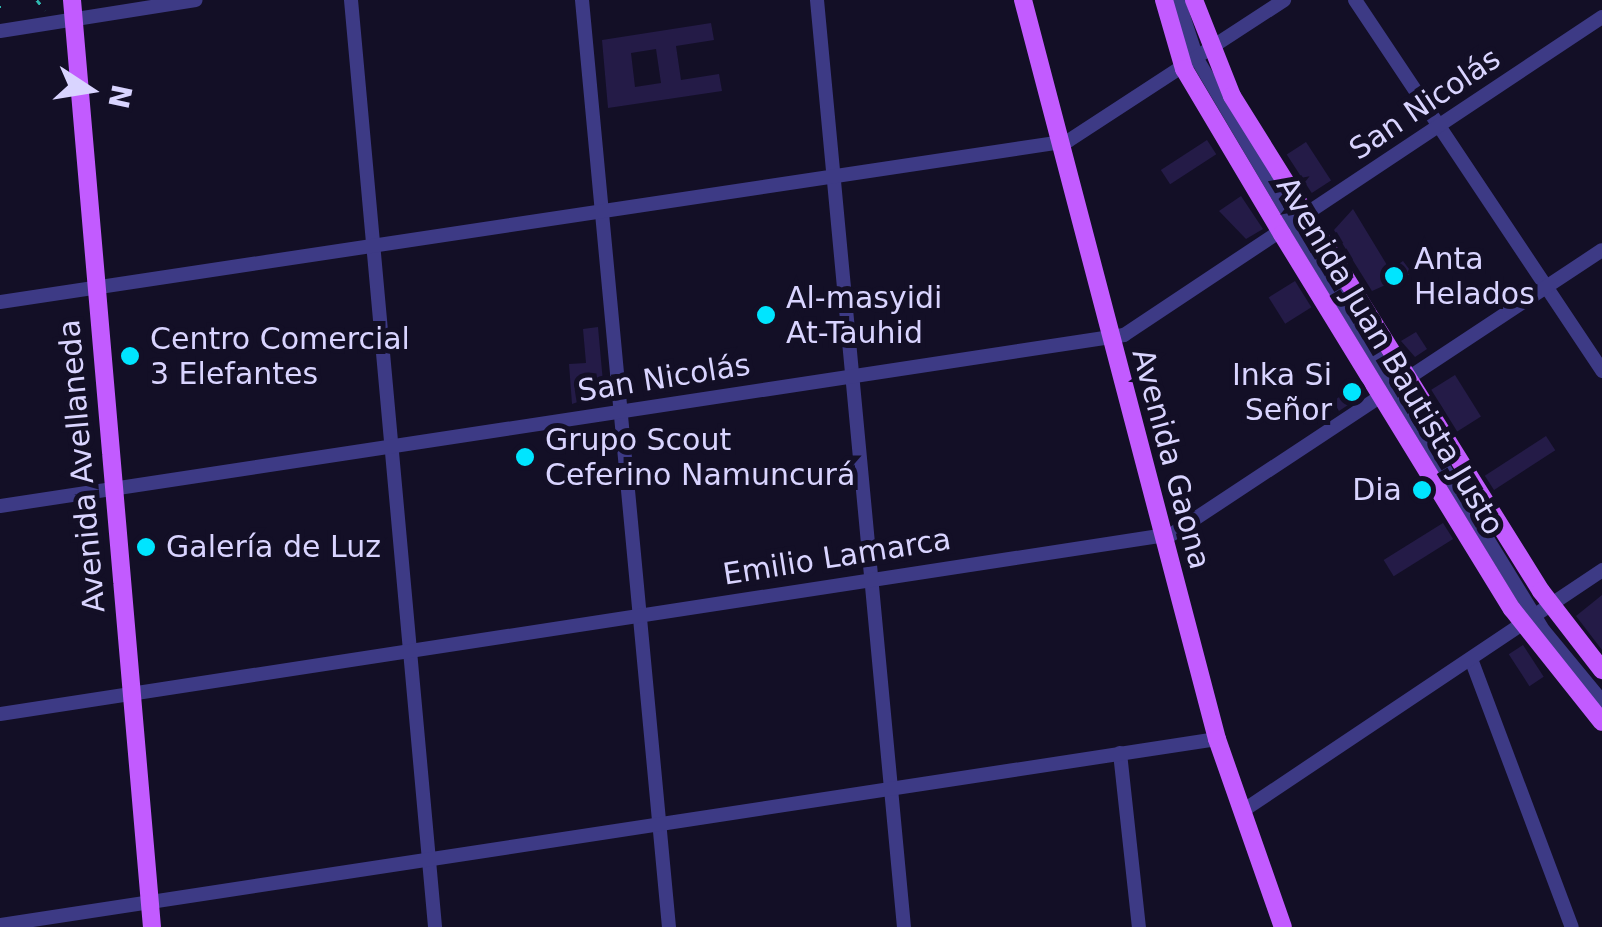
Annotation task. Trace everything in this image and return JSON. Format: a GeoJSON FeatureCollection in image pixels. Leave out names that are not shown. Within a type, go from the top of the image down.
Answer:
{"type":"FeatureCollection","features":[{"type":"Feature","properties":{"kind":"main road","name":"Avenida Avellaneda"},"geometry":{"type":"LineString","coordinates":[[72,0],[93,288],[152,927]]}},
{"type":"Feature","properties":{"kind":"main road","name":"Avenida Gaona"},"geometry":{"type":"LineString","coordinates":[[1023,0],[1217,739],[1280,927]]}},
{"type":"Feature","properties":{"kind":"main road","name":"Avenida Juan Bautista Justo"},"geometry":{"type":"LineString","coordinates":[[1164,0],[1295,225],[1602,722]]}},
{"type":"Feature","properties":{"kind":"main road","name":"Avenida Juan Bautista Justo"},"geometry":{"type":"LineString","coordinates":[[1194,0],[1196,60],[1295,225],[1537,615],[1602,670]]}},
{"type":"Feature","properties":{"kind":"street"},"geometry":{"type":"LineString","coordinates":[[0,31],[196,0]]}},
{"type":"Feature","properties":{"kind":"street"},"geometry":{"type":"LineString","coordinates":[[350,0],[435,927]]}},
{"type":"Feature","properties":{"kind":"street"},"geometry":{"type":"LineString","coordinates":[[582,0],[670,927]]}},
{"type":"Feature","properties":{"kind":"street"},"geometry":{"type":"LineString","coordinates":[[817,0],[904,927]]}},
{"type":"Feature","properties":{"kind":"street"},"geometry":{"type":"LineString","coordinates":[[1178,0],[1196,60]]}},
{"type":"Feature","properties":{"kind":"street"},"geometry":{"type":"LineString","coordinates":[[0,302],[1060,142],[1196,60],[1284,0]]}},
{"type":"Feature","properties":{"kind":"street"},"geometry":{"type":"LineString","coordinates":[[1355,0],[1602,371]]}},
{"type":"Feature","properties":{"kind":"street","name":"San Nicolás"},"geometry":{"type":"LineString","coordinates":[[0,506],[1111,337],[1295,225],[1602,16]]}},
{"type":"Feature","properties":{"kind":"street","name":"Emilio Lamarca"},"geometry":{"type":"LineString","coordinates":[[0,714],[1162,536],[1191,527],[1602,250]]}},
{"type":"Feature","properties":{"kind":"street"},"geometry":{"type":"LineString","coordinates":[[1242,812],[1602,570]]}},
{"type":"Feature","properties":{"kind":"street"},"geometry":{"type":"LineString","coordinates":[[1537,615],[1602,701]]}},
{"type":"Feature","properties":{"kind":"street"},"geometry":{"type":"LineString","coordinates":[[1471,659],[1572,927]]}},
{"type":"Feature","properties":{"kind":"street"},"geometry":{"type":"LineString","coordinates":[[0,925],[890,785],[1217,739]]}},
{"type":"Feature","properties":{"kind":"street"},"geometry":{"type":"LineString","coordinates":[[1120,753],[1139,927]]}},
{"type":"Feature","properties":{"kind":"building"},"geometry":{"type":"Polygon","coordinates":[[[711,23],[714,40],[676,46],[681,80],[719,74],[722,91],[608,108],[602,40],[711,23]],[[656,49],[631,53],[635,87],[661,83],[656,49]]]}},
{"type":"Feature","properties":{"kind":"building"},"geometry":{"type":"Polygon","coordinates":[[[1207,140],[1216,154],[1170,184],[1161,170],[1207,140]]]}},
{"type":"Feature","properties":{"kind":"building"},"geometry":{"type":"Polygon","coordinates":[[[1306,142],[1331,181],[1312,193],[1287,155],[1306,142]]]}},
{"type":"Feature","properties":{"kind":"building"},"geometry":{"type":"Polygon","coordinates":[[[1241,196],[1263,229],[1246,239],[1219,211],[1241,196]]]}},
{"type":"Feature","properties":{"kind":"building"},"geometry":{"type":"Polygon","coordinates":[[[1353,209],[1390,270],[1403,261],[1412,273],[1372,291],[1334,230],[1353,209]]]}},
{"type":"Feature","properties":{"kind":"building"},"geometry":{"type":"Polygon","coordinates":[[[1295,281],[1311,307],[1285,324],[1269,297],[1295,281]]]}},
{"type":"Feature","properties":{"kind":"building"},"geometry":{"type":"Polygon","coordinates":[[[598,327],[604,393],[572,404],[569,364],[586,363],[583,329],[598,327]]]}},
{"type":"Feature","properties":{"kind":"building"},"geometry":{"type":"Polygon","coordinates":[[[1416,332],[1427,349],[1415,357],[1401,341],[1416,332]]]}},
{"type":"Feature","properties":{"kind":"building"},"geometry":{"type":"Polygon","coordinates":[[[1455,375],[1481,417],[1457,431],[1431,390],[1455,375]]]}},
{"type":"Feature","properties":{"kind":"building","name":"Inka Si Señor"},"geometry":{"type":"Polygon","coordinates":[[[1358,385],[1357,399],[1339,411],[1333,401],[1358,385]]]}},
{"type":"Feature","properties":{"kind":"building"},"geometry":{"type":"Polygon","coordinates":[[[1546,436],[1555,450],[1494,490],[1485,476],[1546,436]]]}},
{"type":"Feature","properties":{"kind":"building"},"geometry":{"type":"Polygon","coordinates":[[[1443,523],[1453,539],[1394,576],[1384,560],[1443,523]]]}},
{"type":"Feature","properties":{"kind":"building"},"geometry":{"type":"Polygon","coordinates":[[[1602,595],[1602,650],[1576,616],[1602,595]]]}},
{"type":"Feature","properties":{"kind":"building"},"geometry":{"type":"Polygon","coordinates":[[[1523,645],[1544,677],[1529,686],[1509,654],[1523,645]]]}},
{"type":"Feature","properties":{"kind":"place","name":"Anta Helados"},"geometry":{"type":"Point","coordinates":[1394,276]}},
{"type":"Feature","properties":{"kind":"place","name":"Al-masyidi At-Tauhid"},"geometry":{"type":"Point","coordinates":[766,315]}},
{"type":"Feature","properties":{"kind":"place","name":"Centro Comercial 3 Elefantes"},"geometry":{"type":"Point","coordinates":[130,356]}},
{"type":"Feature","properties":{"kind":"place","name":"Inka Si Señor"},"geometry":{"type":"Point","coordinates":[1352,392]}},
{"type":"Feature","properties":{"kind":"place","name":"Grupo Scout Ceferino Namuncurá"},"geometry":{"type":"Point","coordinates":[525,457]}},
{"type":"Feature","properties":{"kind":"place","name":"Dia"},"geometry":{"type":"Point","coordinates":[1422,490]}},
{"type":"Feature","properties":{"kind":"place","name":"Galería de Luz"},"geometry":{"type":"Point","coordinates":[146,547]}}]}
